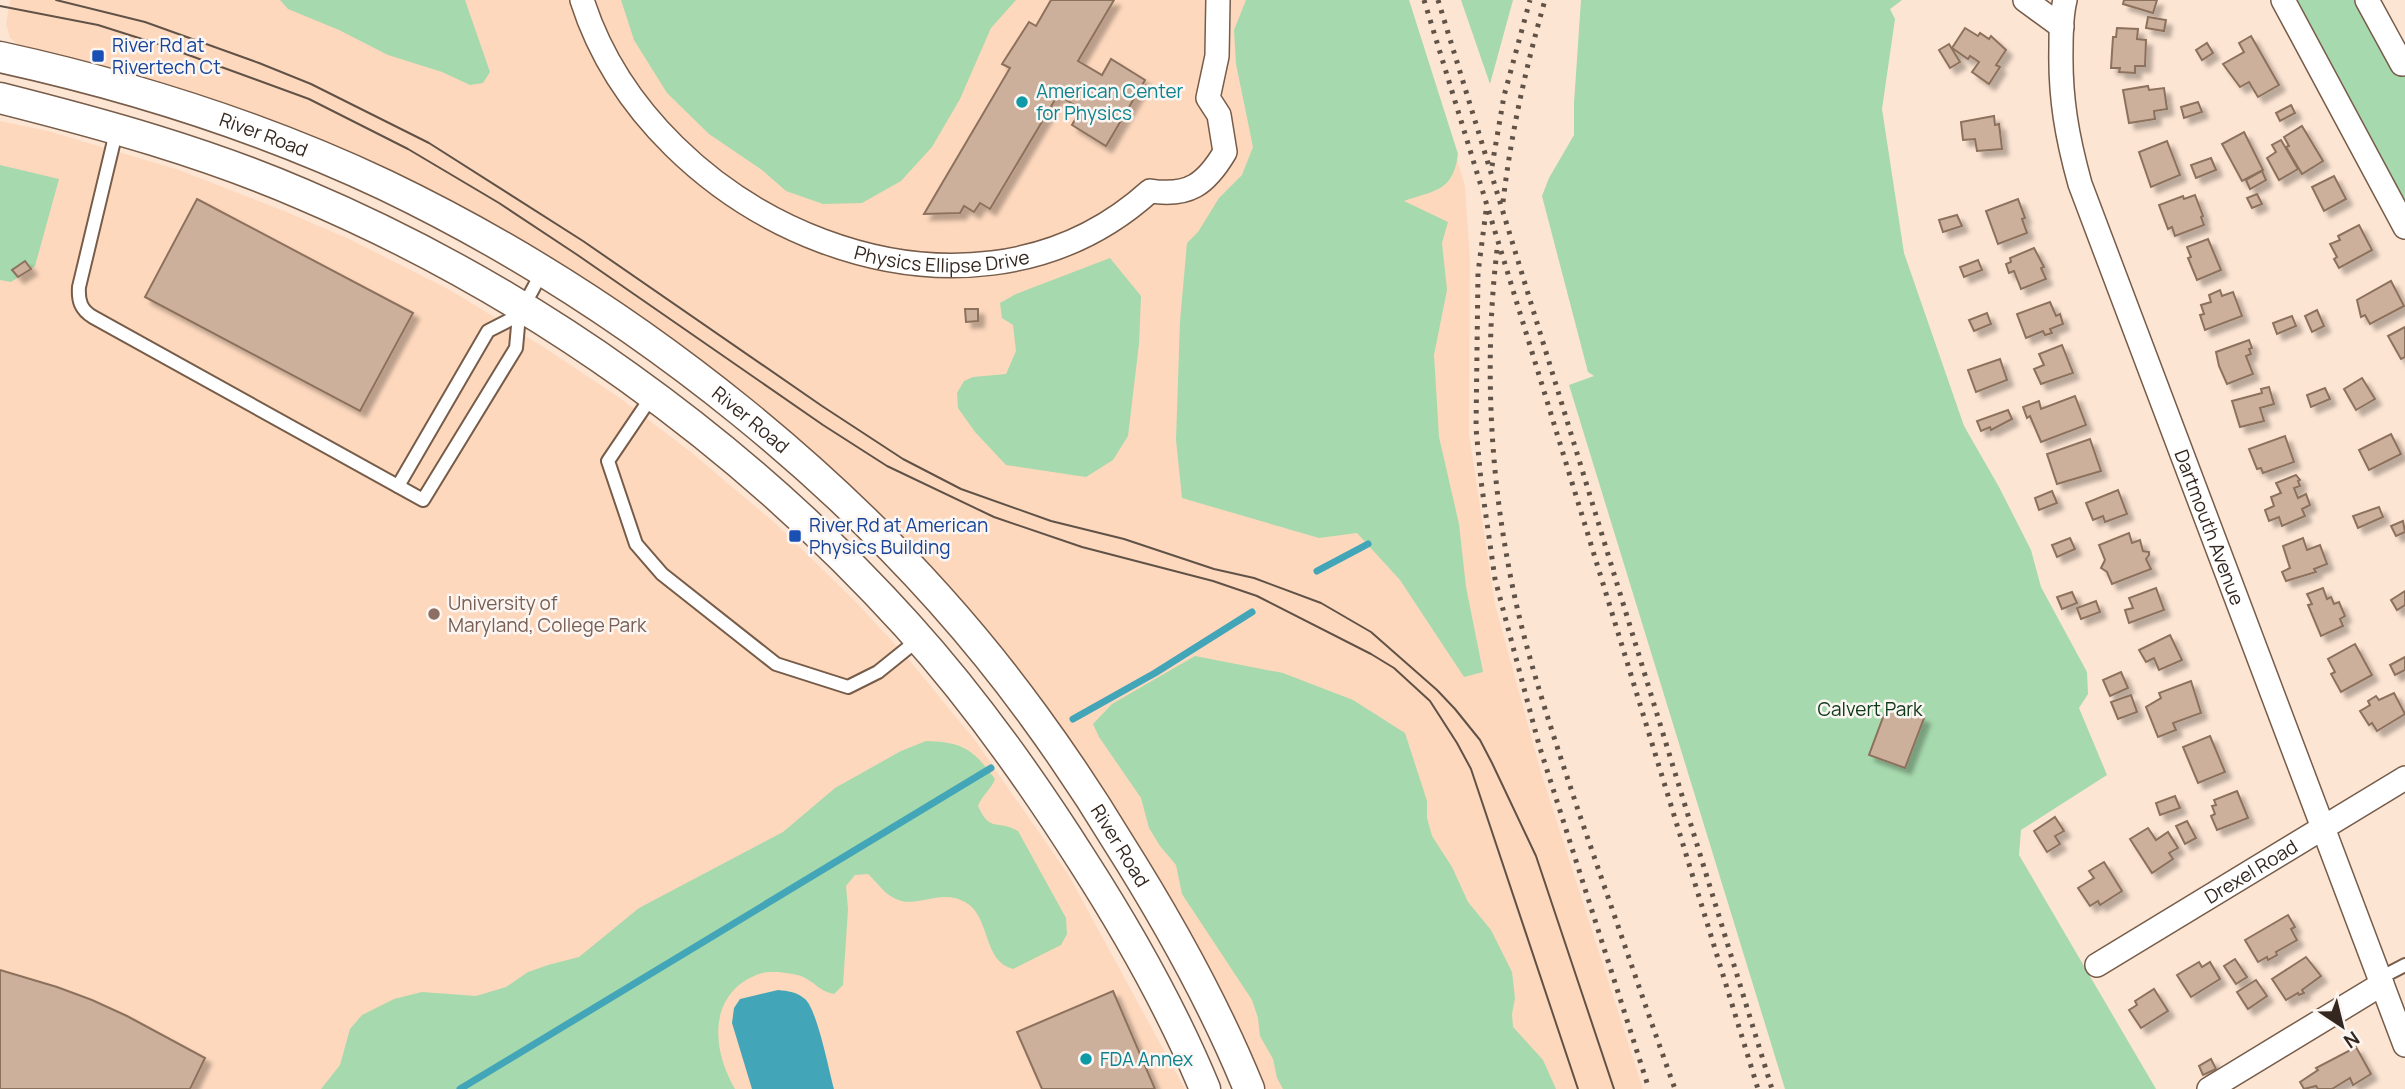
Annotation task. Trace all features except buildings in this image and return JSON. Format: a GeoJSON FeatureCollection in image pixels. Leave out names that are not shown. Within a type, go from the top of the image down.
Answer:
{"type":"FeatureCollection","features":[{"type":"Feature","properties":{"kind":"street","name":"Physics Ellipse Drive"},"geometry":{"type":"LineString","coordinates":[[582,0],[597,41],[630,97],[671,145],[724,190],[779,223],[838,246],[892,259],[950,264],[996,262],[1053,249],[1077,240],[1110,222],[1150,191],[1169,194],[1204,182],[1224,152],[1219,115],[1208,98],[1217,56],[1218,0]]}},
{"type":"Feature","properties":{"kind":"street"},"geometry":{"type":"LineString","coordinates":[[2025,0],[2062,27]]}},
{"type":"Feature","properties":{"kind":"street","name":"Dartmouth Avenue"},"geometry":{"type":"LineString","coordinates":[[2065,0],[2060,84],[2066,133],[2080,184],[2325,827],[2405,1045]]}},
{"type":"Feature","properties":{"kind":"street"},"geometry":{"type":"LineString","coordinates":[[2283,0],[2405,227]]}},
{"type":"Feature","properties":{"kind":"street"},"geometry":{"type":"LineString","coordinates":[[2367,0],[2404,63]]}},
{"type":"Feature","properties":{"kind":"street","name":"River Road"},"geometry":{"type":"LineString","coordinates":[[0,57],[139,92],[205,113],[296,146],[386,186],[482,237],[596,306],[681,365],[774,438],[859,515],[922,581],[1033,713],[1136,870],[1208,999],[1249,1089]]}},
{"type":"Feature","properties":{"kind":"street","name":"River Road"},"geometry":{"type":"LineString","coordinates":[[0,98],[115,127],[301,193],[384,231],[457,268],[520,312],[608,362],[742,467],[791,509],[868,583],[919,639],[1016,760],[1065,832],[1131,939],[1164,1001],[1205,1089]]}},
{"type":"Feature","properties":{"kind":"street","name":"Drexel Road"},"geometry":{"type":"LineString","coordinates":[[2097,965],[2405,778]]}},
{"type":"Feature","properties":{"kind":"street"},"geometry":{"type":"LineString","coordinates":[[2209,1089],[2381,981]]}},
{"type":"Feature","properties":{"kind":"lane"},"geometry":{"type":"LineString","coordinates":[[115,127],[79,287],[78,298],[82,308],[423,500],[516,348],[520,312],[542,272]]}},
{"type":"Feature","properties":{"kind":"lane"},"geometry":{"type":"LineString","coordinates":[[398,486],[488,331],[520,312]]}},
{"type":"Feature","properties":{"kind":"lane"},"geometry":{"type":"LineString","coordinates":[[652,396],[608,461],[636,544],[662,574],[776,664],[848,687],[878,673],[919,639]]}},
{"type":"Feature","properties":{"kind":"lane"},"geometry":{"type":"LineString","coordinates":[[2381,981],[2405,965]]}},
{"type":"Feature","properties":{"kind":"shaded area"},"geometry":{"type":"Polygon","coordinates":[[[10,0],[1409,0],[1465,186],[1470,259],[1469,434],[1495,604],[1540,769],[1643,1089],[1256,1089],[1219,999],[927,576],[547,264],[30,54],[10,38],[6,24],[10,0]]]}},
{"type":"Feature","properties":{"kind":"shaded area","name":"University of Maryland, College Park"},"geometry":{"type":"Polygon","coordinates":[[[0,121],[48,131],[179,170],[349,239],[448,289],[542,346],[620,398],[692,453],[776,524],[855,601],[905,655],[974,739],[1068,874],[1185,1089],[0,1089],[0,121]]]}},
{"type":"Feature","properties":{"kind":"green space"},"geometry":{"type":"Polygon","coordinates":[[[280,0],[465,0],[490,72],[483,83],[470,85],[442,72],[388,55],[339,30],[288,9],[280,0]]]}},
{"type":"Feature","properties":{"kind":"green space"},"geometry":{"type":"Polygon","coordinates":[[[621,0],[1016,0],[991,28],[960,99],[932,147],[901,181],[862,203],[823,204],[786,191],[762,170],[709,134],[667,93],[634,40],[621,0]]]}},
{"type":"Feature","properties":{"kind":"green space"},"geometry":{"type":"Polygon","coordinates":[[[1246,0],[1409,0],[1458,154],[1456,166],[1447,183],[1441,188],[1404,201],[1448,222],[1442,243],[1447,290],[1434,355],[1439,437],[1459,524],[1466,587],[1483,672],[1464,677],[1400,580],[1357,533],[1319,538],[1182,498],[1176,440],[1180,321],[1187,243],[1198,232],[1219,198],[1242,175],[1253,147],[1236,64],[1234,30],[1246,0]]]}},
{"type":"Feature","properties":{"kind":"green space"},"geometry":{"type":"Polygon","coordinates":[[[1461,0],[1513,0],[1490,84],[1461,0]]]}},
{"type":"Feature","properties":{"kind":"green space","name":"Calvert Park"},"geometry":{"type":"Polygon","coordinates":[[[1581,0],[1902,0],[1890,9],[1895,19],[1882,109],[1904,253],[1964,426],[2031,550],[2041,587],[2087,672],[2088,694],[2079,708],[2107,775],[2021,830],[2019,855],[2156,1089],[1785,1089],[1569,385],[1594,376],[1588,372],[1542,196],[1549,178],[1574,135],[1581,0]]]}},
{"type":"Feature","properties":{"kind":"green space"},"geometry":{"type":"Polygon","coordinates":[[[2283,0],[2366,0],[2405,69],[2405,227],[2283,0]]]}},
{"type":"Feature","properties":{"kind":"green space"},"geometry":{"type":"Polygon","coordinates":[[[0,165],[59,179],[35,266],[11,282],[0,280],[0,165]]]}},
{"type":"Feature","properties":{"kind":"green space"},"geometry":{"type":"Polygon","coordinates":[[[1110,258],[1141,296],[1139,344],[1128,436],[1113,460],[1086,477],[1006,465],[975,432],[958,408],[957,393],[964,381],[973,377],[1006,374],[1016,351],[1013,325],[1002,318],[1000,303],[1016,294],[1110,258]]]}},
{"type":"Feature","properties":{"kind":"green space"},"geometry":{"type":"Polygon","coordinates":[[[1195,656],[1283,673],[1353,700],[1405,733],[1427,801],[1427,818],[1432,836],[1452,867],[1468,902],[1491,930],[1512,972],[1515,998],[1513,1027],[1543,1060],[1556,1089],[1283,1089],[1277,1078],[1273,1059],[1260,1036],[1252,1000],[1182,894],[1176,865],[1149,828],[1141,798],[1093,724],[1112,704],[1195,656]]]}},
{"type":"Feature","properties":{"kind":"green space"},"geometry":{"type":"Polygon","coordinates":[[[926,741],[949,743],[966,749],[995,779],[978,806],[990,823],[1018,831],[1066,918],[1067,934],[1061,945],[1013,969],[996,957],[979,917],[965,902],[947,897],[904,901],[888,895],[868,874],[855,875],[846,886],[848,909],[843,985],[834,994],[801,976],[769,972],[747,979],[729,996],[719,1021],[718,1035],[723,1063],[735,1089],[321,1089],[340,1065],[350,1029],[362,1015],[394,999],[422,992],[476,996],[506,987],[528,972],[579,957],[639,908],[783,832],[835,788],[901,751],[926,741]]]}},
{"type":"Feature","properties":{"kind":"water"},"geometry":{"type":"Polygon","coordinates":[[[778,990],[799,995],[809,1005],[818,1027],[834,1089],[752,1089],[732,1023],[734,1008],[740,999],[778,990]]]}},
{"type":"Feature","properties":{"kind":"waterway"},"geometry":{"type":"LineString","coordinates":[[1317,571],[1368,544]]}},
{"type":"Feature","properties":{"kind":"waterway"},"geometry":{"type":"LineString","coordinates":[[1073,719],[1155,673],[1252,612]]}},
{"type":"Feature","properties":{"kind":"waterway"},"geometry":{"type":"LineString","coordinates":[[460,1089],[991,768]]}},
{"type":"Feature","properties":{"kind":"tram line"},"geometry":{"type":"LineString","coordinates":[[56,0],[145,22],[259,63],[311,84],[429,143],[583,241],[903,459],[961,489],[1051,521],[1124,539],[1214,569],[1254,578],[1321,603],[1371,632],[1437,690],[1480,740],[1536,856],[1614,1089]]}},
{"type":"Feature","properties":{"kind":"tram line"},"geometry":{"type":"LineString","coordinates":[[0,6],[98,25],[309,99],[408,149],[499,203],[887,466],[994,517],[1082,547],[1213,581],[1257,596],[1394,668],[1430,701],[1471,769],[1578,1089]]}},
{"type":"Feature","properties":{"kind":"railway"},"geometry":{"type":"LineString","coordinates":[[1424,0],[1758,1089]]}},
{"type":"Feature","properties":{"kind":"railway"},"geometry":{"type":"LineString","coordinates":[[1438,0],[1772,1089]]}},
{"type":"Feature","properties":{"kind":"railway"},"geometry":{"type":"LineString","coordinates":[[1492,166],[1504,96],[1530,0]]}},
{"type":"Feature","properties":{"kind":"railway"},"geometry":{"type":"LineString","coordinates":[[1503,202],[1520,100],[1545,0]]}},
{"type":"Feature","properties":{"kind":"railway"},"geometry":{"type":"LineString","coordinates":[[1486,211],[1478,273],[1476,428],[1495,579],[1539,745],[1649,1089]]}},
{"type":"Feature","properties":{"kind":"railway"},"geometry":{"type":"LineString","coordinates":[[1497,250],[1491,328],[1491,407],[1497,486],[1514,595],[1530,658],[1579,813],[1675,1089]]}},
{"type":"Feature","properties":{"kind":"place","name":"River Rd at Rivertech Ct"},"geometry":{"type":"Point","coordinates":[98,56]}},
{"type":"Feature","properties":{"kind":"place","name":"American Center for Physics"},"geometry":{"type":"Point","coordinates":[1022,102]}},
{"type":"Feature","properties":{"kind":"place","name":"River Rd at American Physics Building"},"geometry":{"type":"Point","coordinates":[795,536]}},
{"type":"Feature","properties":{"kind":"place","name":"University of Maryland, College Park"},"geometry":{"type":"Point","coordinates":[434,614]}},
{"type":"Feature","properties":{"kind":"place","name":"FDA Annex"},"geometry":{"type":"Point","coordinates":[1086,1059]}}]}
